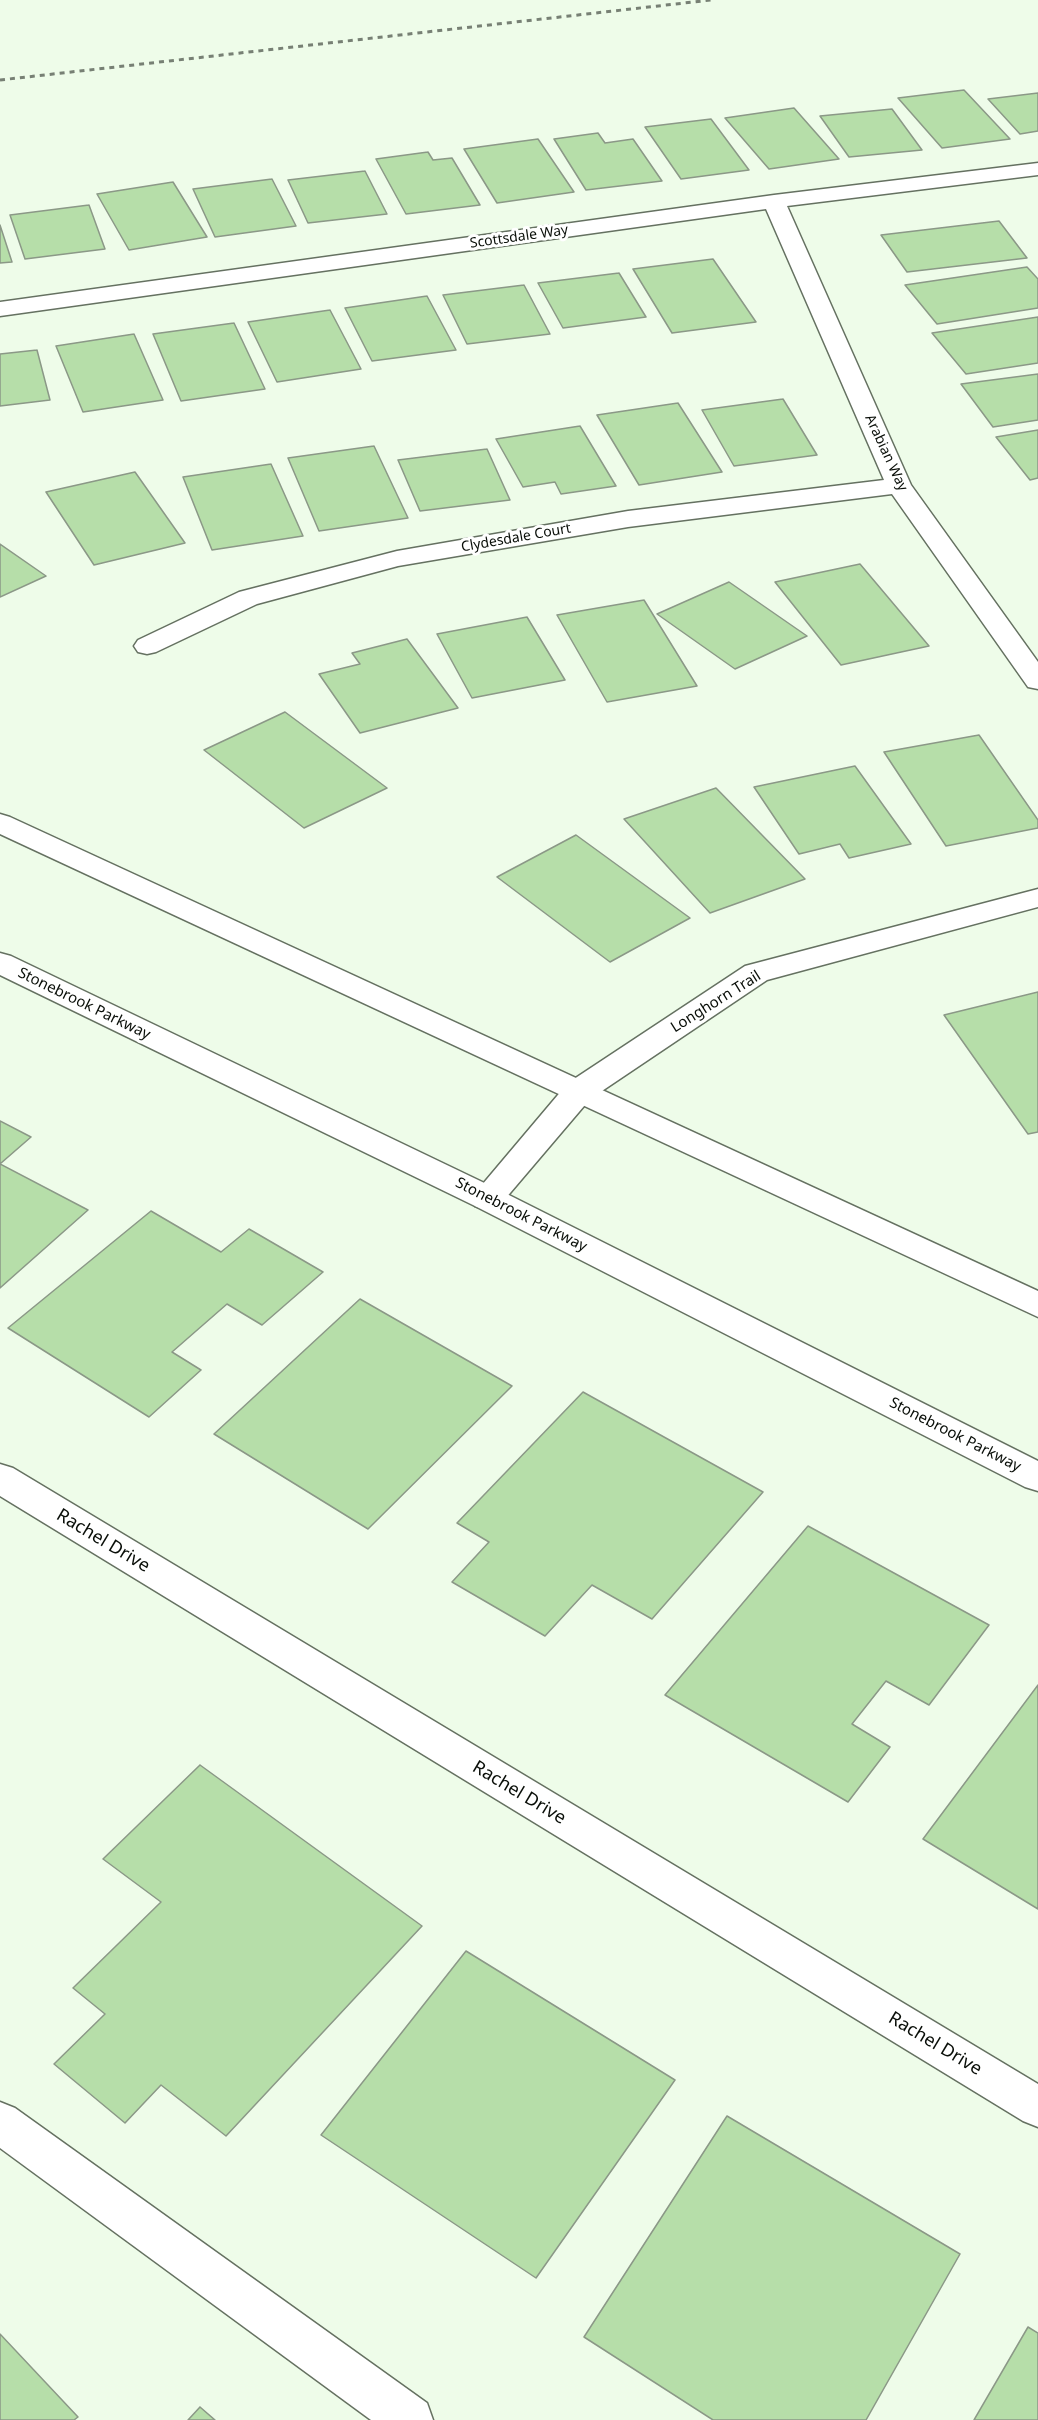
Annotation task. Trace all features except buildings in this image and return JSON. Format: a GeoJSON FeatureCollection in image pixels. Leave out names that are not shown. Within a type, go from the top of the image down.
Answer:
{"type":"FeatureCollection","features":[{"type":"Feature","properties":{"kind":"street","name":"Scottsdale Way"},"geometry":{"type":"LineString","coordinates":[[0,309],[774,201],[1038,169]]}},
{"type":"Feature","properties":{"kind":"street","name":"Arabian Way"},"geometry":{"type":"LineString","coordinates":[[774,201],[899,486],[1038,681]]}},
{"type":"Feature","properties":{"kind":"street","name":"Clydesdale Court"},"geometry":{"type":"LineString","coordinates":[[147,646],[248,598],[397,559],[628,519],[899,486]]}},
{"type":"Feature","properties":{"kind":"street"},"geometry":{"type":"LineString","coordinates":[[0,823],[1038,1305]]}},
{"type":"Feature","properties":{"kind":"street","name":"Longhorn Trail"},"geometry":{"type":"LineString","coordinates":[[487,1198],[579,1091],[756,974],[1038,898]]}},
{"type":"Feature","properties":{"kind":"street","name":"Stonebrook Parkway"},"geometry":{"type":"LineString","coordinates":[[0,963],[487,1198],[1038,1476]]}},
{"type":"Feature","properties":{"kind":"street","name":"Rachel Drive"},"geometry":{"type":"LineString","coordinates":[[0,1478],[1038,2107]]}},
{"type":"Feature","properties":{"kind":"street"},"geometry":{"type":"LineString","coordinates":[[0,2122],[410,2420]]}},
{"type":"Feature","properties":{"kind":"railway"},"geometry":{"type":"LineString","coordinates":[[0,80],[711,0]]}}]}
